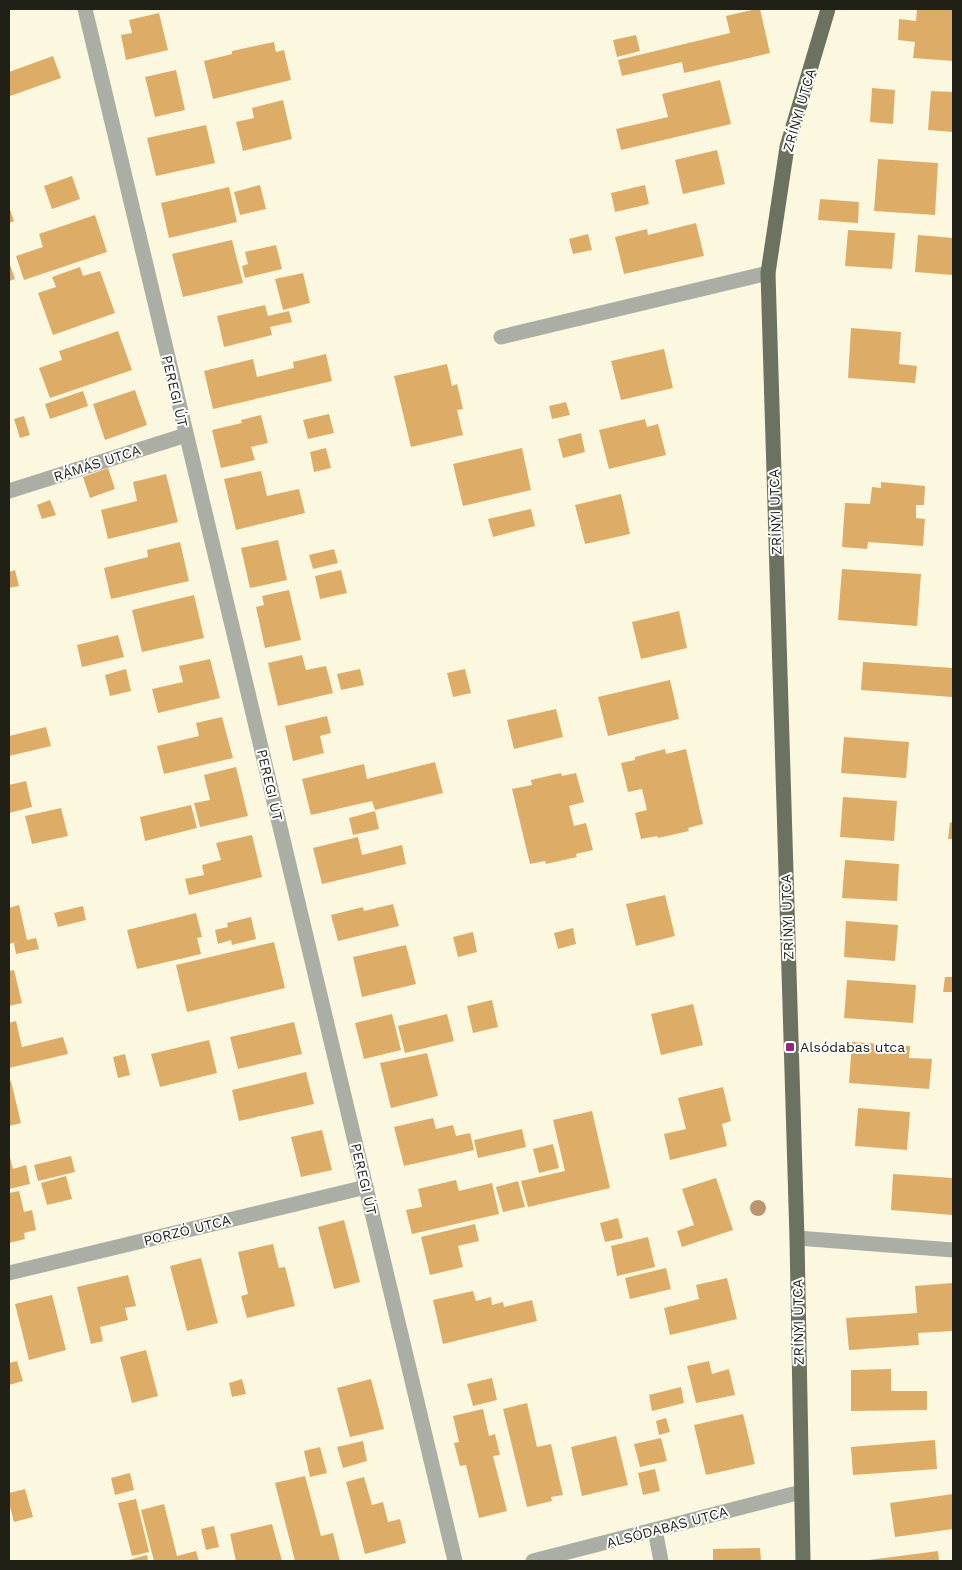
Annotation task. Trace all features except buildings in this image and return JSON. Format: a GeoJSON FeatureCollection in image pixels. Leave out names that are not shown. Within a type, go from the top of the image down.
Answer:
{"type":"FeatureCollection","features":[{"type":"Feature","properties":{"kind":"main road","name":"ZRÍNYI UTCA"},"geometry":{"type":"LineString","coordinates":[[803,1561],[797,1238],[768,273],[787,147],[828,9]]}},
{"type":"Feature","properties":{"kind":"street","name":"PEREGI ÚT"},"geometry":{"type":"LineString","coordinates":[[85,9],[455,1561]]}},
{"type":"Feature","properties":{"kind":"street"},"geometry":{"type":"LineString","coordinates":[[501,337],[768,273]]}},
{"type":"Feature","properties":{"kind":"street","name":"RÁMÁS UTCA"},"geometry":{"type":"LineString","coordinates":[[9,491],[186,435]]}},
{"type":"Feature","properties":{"kind":"street","name":"PORZÓ UTCA"},"geometry":{"type":"LineString","coordinates":[[9,1274],[366,1187]]}},
{"type":"Feature","properties":{"kind":"street"},"geometry":{"type":"LineString","coordinates":[[797,1238],[953,1250]]}},
{"type":"Feature","properties":{"kind":"street","name":"ALSÓDABAS UTCA"},"geometry":{"type":"LineString","coordinates":[[533,1561],[801,1492]]}},
{"type":"Feature","properties":{"kind":"street"},"geometry":{"type":"LineString","coordinates":[[655,1530],[661,1561]]}},
{"type":"Feature","properties":{"kind":"place","name":"Alsódabas utca"},"geometry":{"type":"Point","coordinates":[790,1047]}}]}
